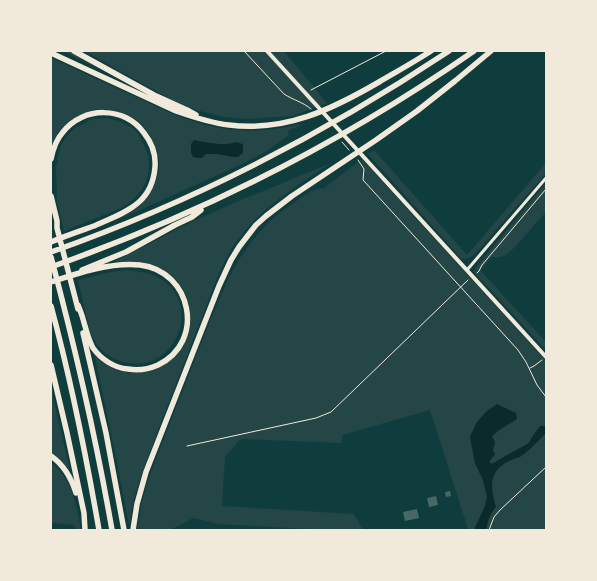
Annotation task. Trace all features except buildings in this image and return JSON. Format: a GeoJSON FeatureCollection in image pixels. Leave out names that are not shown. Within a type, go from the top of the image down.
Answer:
{"type":"FeatureCollection","features":[{"type":"Feature","properties":{"kind":"highway"},"geometry":{"type":"LineString","coordinates":[[74,51],[154,95],[187,110],[203,120]]}},
{"type":"Feature","properties":{"kind":"highway"},"geometry":{"type":"LineString","coordinates":[[51,53],[176,111],[203,120],[229,125],[256,126],[280,124],[304,118],[328,109],[342,103],[431,51]]}},
{"type":"Feature","properties":{"kind":"highway"},"geometry":{"type":"LineString","coordinates":[[51,252],[133,222],[190,197],[264,161],[352,113],[449,51]]}},
{"type":"Feature","properties":{"kind":"highway"},"geometry":{"type":"LineString","coordinates":[[51,267],[161,225],[270,174],[361,124],[474,51]]}},
{"type":"Feature","properties":{"kind":"highway"},"geometry":{"type":"LineString","coordinates":[[133,530],[137,504],[146,472],[218,286],[231,260],[247,236],[266,216],[292,196],[376,140],[432,100],[491,51]]}},
{"type":"Feature","properties":{"kind":"highway"},"geometry":{"type":"LineString","coordinates":[[51,159],[54,146],[58,139],[67,127],[74,121],[91,113],[110,112],[118,114],[141,128],[148,137],[154,152],[155,160],[154,177],[148,191],[140,201],[116,216],[51,242]]}},
{"type":"Feature","properties":{"kind":"highway"},"geometry":{"type":"LineString","coordinates":[[51,196],[57,221],[57,228]]}},
{"type":"Feature","properties":{"kind":"highway"},"geometry":{"type":"LineString","coordinates":[[51,282],[81,272],[126,252],[192,217],[207,204]]}},
{"type":"Feature","properties":{"kind":"highway"},"geometry":{"type":"LineString","coordinates":[[51,212],[57,228],[78,305],[107,439],[124,530]]}},
{"type":"Feature","properties":{"kind":"highway"},"geometry":{"type":"LineString","coordinates":[[51,257],[85,394],[112,530]]}},
{"type":"Feature","properties":{"kind":"highway"},"geometry":{"type":"LineString","coordinates":[[78,305],[88,336],[94,348],[106,361],[126,369],[133,370],[147,368],[167,359],[178,349],[184,338],[188,321],[186,304],[183,296],[173,282],[159,271],[141,266],[117,265],[81,272]]}},
{"type":"Feature","properties":{"kind":"highway"},"geometry":{"type":"LineString","coordinates":[[51,306],[76,409],[99,530]]}},
{"type":"Feature","properties":{"kind":"highway"},"geometry":{"type":"LineString","coordinates":[[51,364],[84,513],[84,527]]}},
{"type":"Feature","properties":{"kind":"highway"},"geometry":{"type":"LineString","coordinates":[[51,456],[64,467],[73,482],[84,527]]}},
{"type":"Feature","properties":{"kind":"street"},"geometry":{"type":"LineString","coordinates":[[267,51],[546,357]]}},
{"type":"Feature","properties":{"kind":"street"},"geometry":{"type":"LineString","coordinates":[[467,270],[546,178]]}},
{"type":"Feature","properties":{"kind":"path"},"geometry":{"type":"LineString","coordinates":[[244,51],[284,94],[306,105],[310,109]]}},
{"type":"Feature","properties":{"kind":"path"},"geometry":{"type":"LineString","coordinates":[[305,93],[386,51]]}},
{"type":"Feature","properties":{"kind":"path"},"geometry":{"type":"LineString","coordinates":[[348,149],[352,153]]}},
{"type":"Feature","properties":{"kind":"path"},"geometry":{"type":"LineString","coordinates":[[355,158],[364,169],[363,180],[518,350],[526,362],[537,385],[546,397]]}},
{"type":"Feature","properties":{"kind":"path"},"geometry":{"type":"LineString","coordinates":[[187,446],[316,418],[331,412],[460,286],[479,271],[482,264],[546,189]]}},
{"type":"Feature","properties":{"kind":"path"},"geometry":{"type":"LineString","coordinates":[[529,368],[546,357]]}},
{"type":"Feature","properties":{"kind":"path"},"geometry":{"type":"LineString","coordinates":[[490,530],[492,522],[500,510],[546,467]]}},
{"type":"Feature","properties":{"kind":"shaded area"},"geometry":{"type":"Polygon","coordinates":[[[62,51],[69,51],[108,73],[62,51]]]}},
{"type":"Feature","properties":{"kind":"shaded area"},"geometry":{"type":"Polygon","coordinates":[[[84,51],[284,51],[327,103],[292,116],[247,119],[223,117],[196,110],[174,101],[84,51]]]}},
{"type":"Feature","properties":{"kind":"shaded area"},"geometry":{"type":"Polygon","coordinates":[[[51,58],[175,115],[208,126],[224,129],[255,130],[288,127],[306,123],[288,131],[289,135],[267,151],[244,163],[118,220],[134,211],[144,201],[156,182],[158,175],[159,161],[157,152],[153,141],[143,125],[133,118],[123,114],[104,109],[97,109],[78,116],[66,125],[54,140],[51,149],[51,58]],[[194,140],[206,154],[218,154],[233,157],[243,145],[237,142],[220,144],[194,140]]]}},
{"type":"Feature","properties":{"kind":"shaded area"},"geometry":{"type":"Polygon","coordinates":[[[107,118],[126,124],[138,134],[148,155],[149,164],[146,181],[142,189],[126,205],[64,231],[57,201],[56,168],[61,145],[75,128],[92,119],[107,118]]]}},
{"type":"Feature","properties":{"kind":"shaded area"},"geometry":{"type":"Polygon","coordinates":[[[194,140],[219,144],[239,143],[243,145],[243,153],[238,157],[206,154],[202,158],[193,157],[191,153],[191,144],[194,140]]]}},
{"type":"Feature","properties":{"kind":"shaded area"},"geometry":{"type":"Polygon","coordinates":[[[374,150],[467,255],[546,163],[546,173],[475,254],[464,259],[460,257],[368,154],[374,150]]]}},
{"type":"Feature","properties":{"kind":"shaded area"},"geometry":{"type":"Polygon","coordinates":[[[362,159],[546,361],[546,426],[540,427],[529,443],[492,464],[489,462],[495,442],[492,436],[517,419],[487,411],[477,422],[470,437],[475,463],[483,480],[487,496],[485,506],[475,530],[468,529],[430,410],[342,435],[342,443],[241,439],[225,456],[222,506],[354,514],[363,530],[323,530],[219,524],[193,518],[170,530],[137,530],[148,480],[210,321],[229,277],[240,258],[252,241],[268,223],[282,211],[311,191],[324,188],[362,159]]]}},
{"type":"Feature","properties":{"kind":"shaded area"},"geometry":{"type":"Polygon","coordinates":[[[331,163],[288,192],[263,212],[240,237],[230,251],[219,273],[155,438],[134,499],[129,525],[94,352],[107,365],[124,372],[136,373],[154,369],[172,359],[177,355],[182,347],[189,328],[190,308],[183,290],[170,275],[161,269],[149,264],[136,262],[110,264],[191,222],[331,163]]]}},
{"type":"Feature","properties":{"kind":"shaded area"},"geometry":{"type":"Polygon","coordinates":[[[546,183],[546,212],[513,249],[504,256],[496,258],[492,257],[480,270],[546,342],[546,350],[474,271],[546,183]]]}},
{"type":"Feature","properties":{"kind":"shaded area"},"geometry":{"type":"Polygon","coordinates":[[[125,270],[137,271],[155,276],[170,287],[179,301],[182,317],[178,333],[170,347],[158,358],[142,363],[119,361],[106,353],[99,346],[90,332],[78,280],[125,270]]]}},
{"type":"Feature","properties":{"kind":"shaded area"},"geometry":{"type":"Polygon","coordinates":[[[51,388],[70,470],[59,458],[51,453],[51,388]]]}},
{"type":"Feature","properties":{"kind":"shaded area"},"geometry":{"type":"Polygon","coordinates":[[[497,404],[516,413],[517,419],[492,436],[495,442],[493,450],[495,454],[489,462],[492,464],[529,443],[540,426],[546,426],[546,433],[523,455],[510,460],[496,472],[493,477],[492,489],[496,507],[490,515],[486,530],[475,530],[485,506],[487,496],[483,480],[475,463],[470,437],[477,422],[487,411],[497,404]]]}},
{"type":"Feature","properties":{"kind":"shaded area"},"geometry":{"type":"Polygon","coordinates":[[[546,433],[546,530],[486,530],[488,520],[494,509],[491,489],[493,475],[496,470],[506,462],[519,457],[546,433]]]}},
{"type":"Feature","properties":{"kind":"shaded area"},"geometry":{"type":"Polygon","coordinates":[[[51,462],[69,484],[78,512],[81,530],[75,530],[74,525],[51,523],[51,462]]]}}]}
